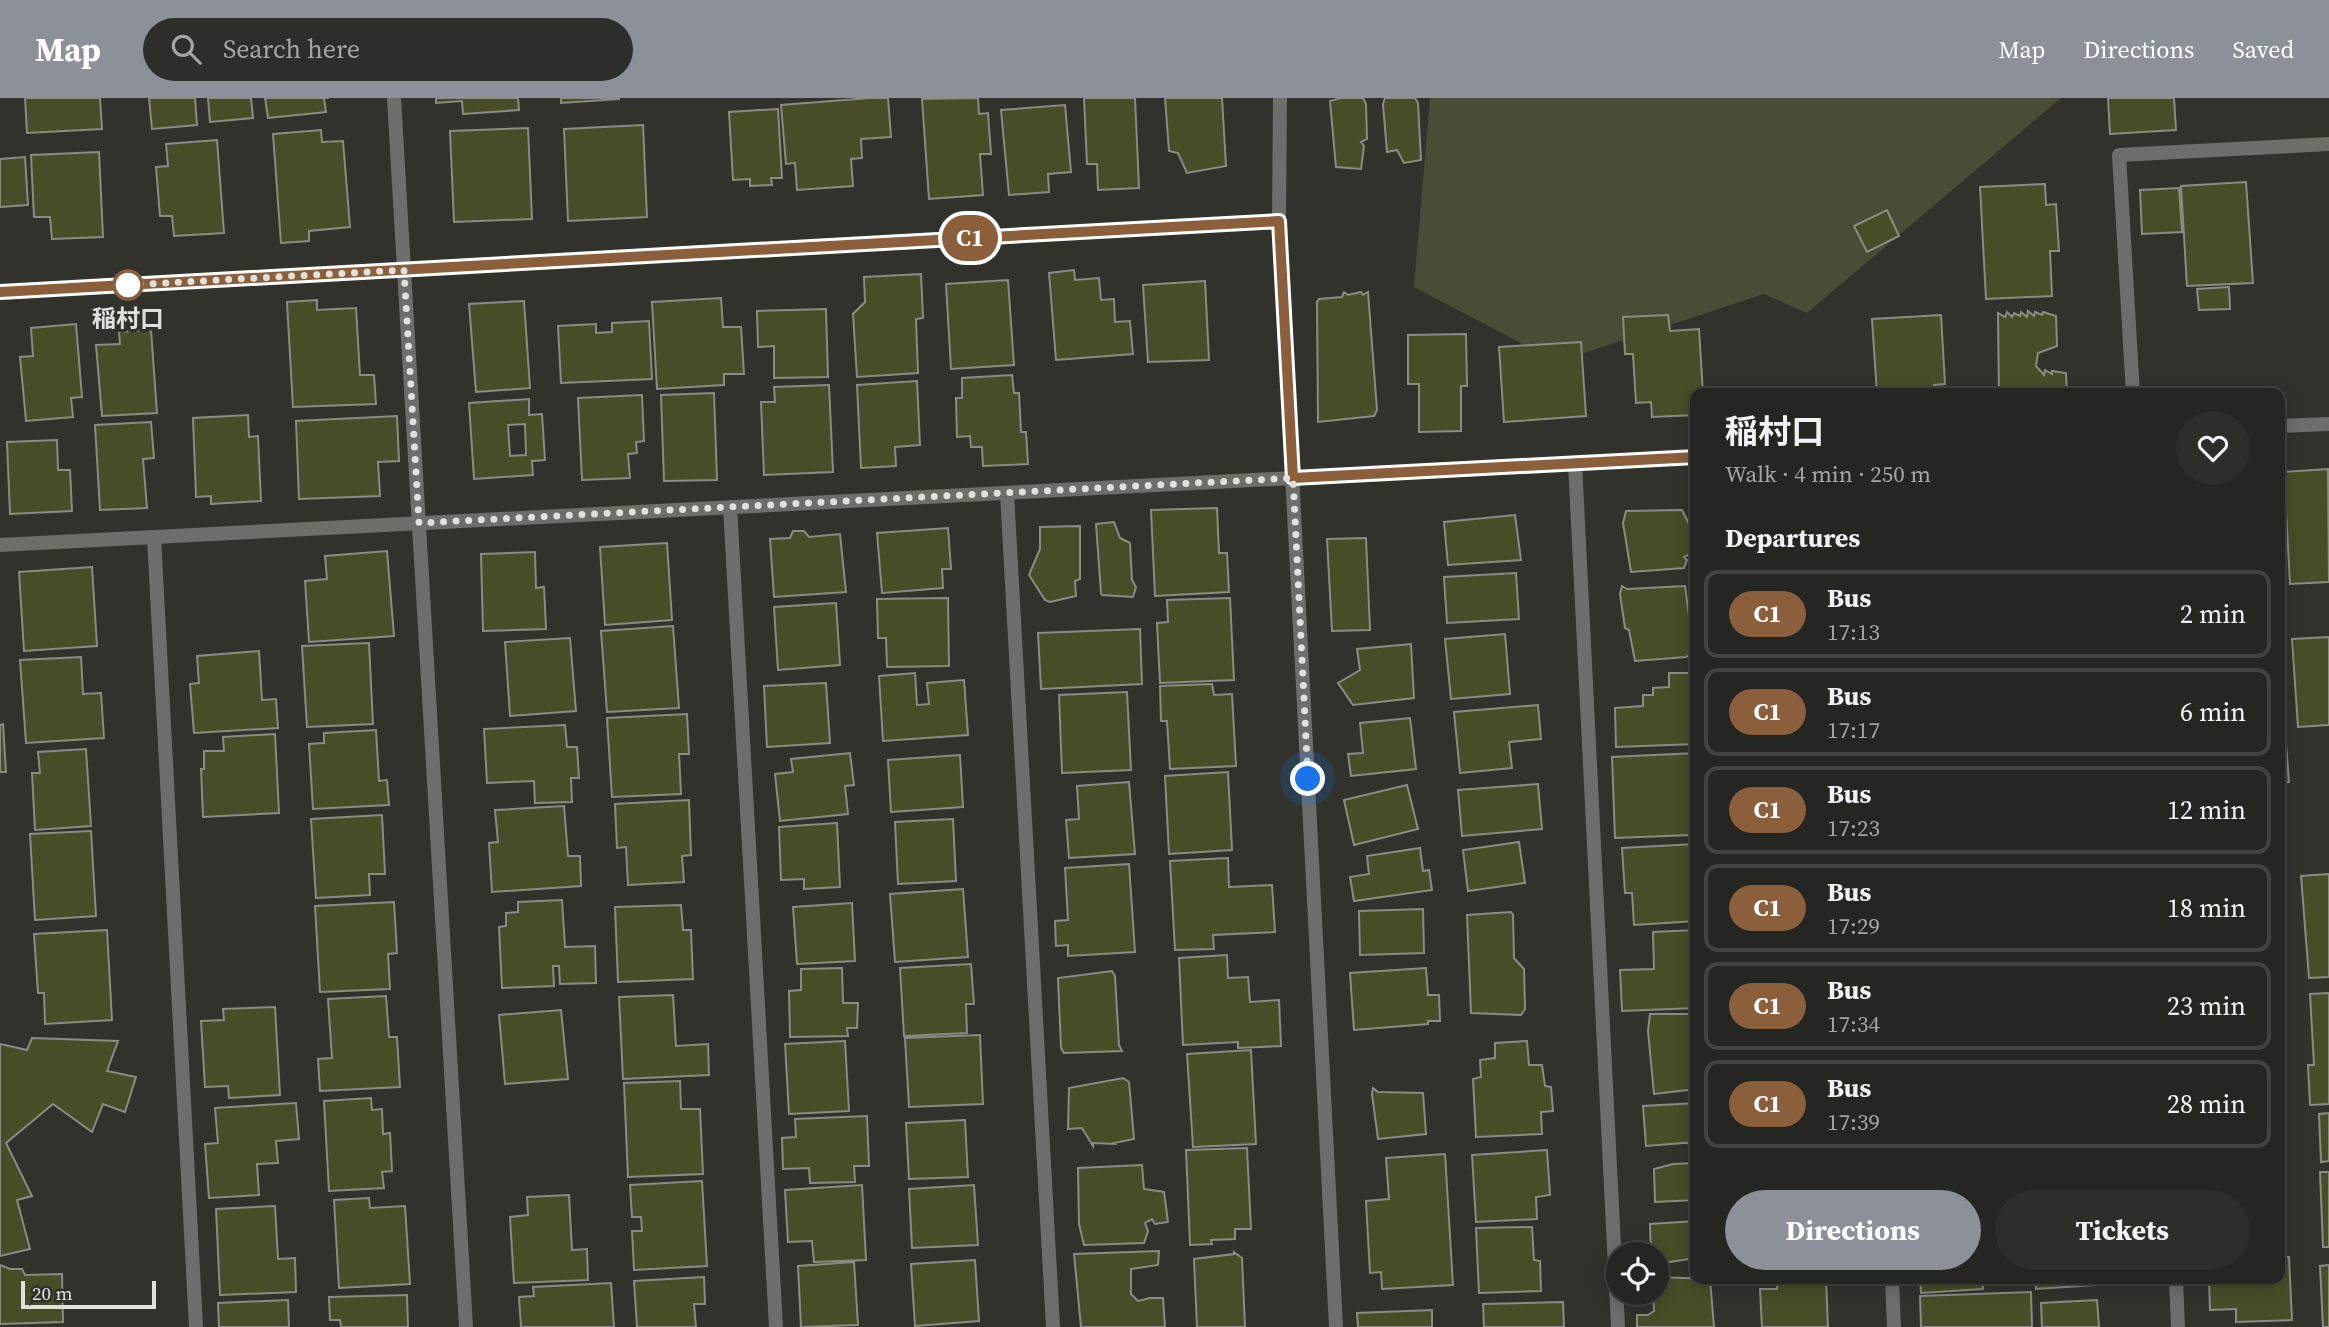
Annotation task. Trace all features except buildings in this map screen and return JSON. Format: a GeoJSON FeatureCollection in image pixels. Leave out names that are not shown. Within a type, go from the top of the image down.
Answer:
{"type":"FeatureCollection","features":[{"type":"Feature","properties":{"kind":"street"},"geometry":{"type":"LineString","coordinates":[[394,98],[466,1327]]}},
{"type":"Feature","properties":{"kind":"street"},"geometry":{"type":"LineString","coordinates":[[1280,98],[1279,221],[1336,1327]]}},
{"type":"Feature","properties":{"kind":"street"},"geometry":{"type":"LineString","coordinates":[[2133,388],[2119,155],[2329,144]]}},
{"type":"Feature","properties":{"kind":"street"},"geometry":{"type":"LineString","coordinates":[[0,292],[1279,221]]}},
{"type":"Feature","properties":{"kind":"street"},"geometry":{"type":"LineString","coordinates":[[2285,426],[2329,424]]}},
{"type":"Feature","properties":{"kind":"street"},"geometry":{"type":"LineString","coordinates":[[0,545],[1690,457]]}},
{"type":"Feature","properties":{"kind":"street"},"geometry":{"type":"LineString","coordinates":[[1575,463],[1618,1327]]}},
{"type":"Feature","properties":{"kind":"street"},"geometry":{"type":"LineString","coordinates":[[1007,492],[1053,1327]]}},
{"type":"Feature","properties":{"kind":"street"},"geometry":{"type":"LineString","coordinates":[[730,507],[776,1327]]}},
{"type":"Feature","properties":{"kind":"street"},"geometry":{"type":"LineString","coordinates":[[154,537],[196,1327]]}},
{"type":"Feature","properties":{"kind":"street"},"geometry":{"type":"LineString","coordinates":[[1892,1284],[1894,1327]]}},
{"type":"Feature","properties":{"kind":"street"},"geometry":{"type":"LineString","coordinates":[[2176,1284],[2178,1327]]}},
{"type":"Feature","properties":{"kind":"green space"},"geometry":{"type":"Polygon","coordinates":[[[1430,98],[2061,98],[1807,313],[1764,294],[1557,362],[1414,287],[1430,98]]]}},
{"type":"Feature","properties":{"kind":"bus line","name":"C1"},"geometry":{"type":"LineString","coordinates":[[0,292],[1279,221],[1293,478],[1690,457]]}},
{"type":"Feature","properties":{"kind":"place","name":"稲村口"},"geometry":{"type":"Point","coordinates":[128,285]}},
{"type":"Feature","properties":{"kind":"route"},"geometry":{"type":"LineString","coordinates":[[128,285],[404,270],[419,523],[1293,478],[1308,779]]}}]}
